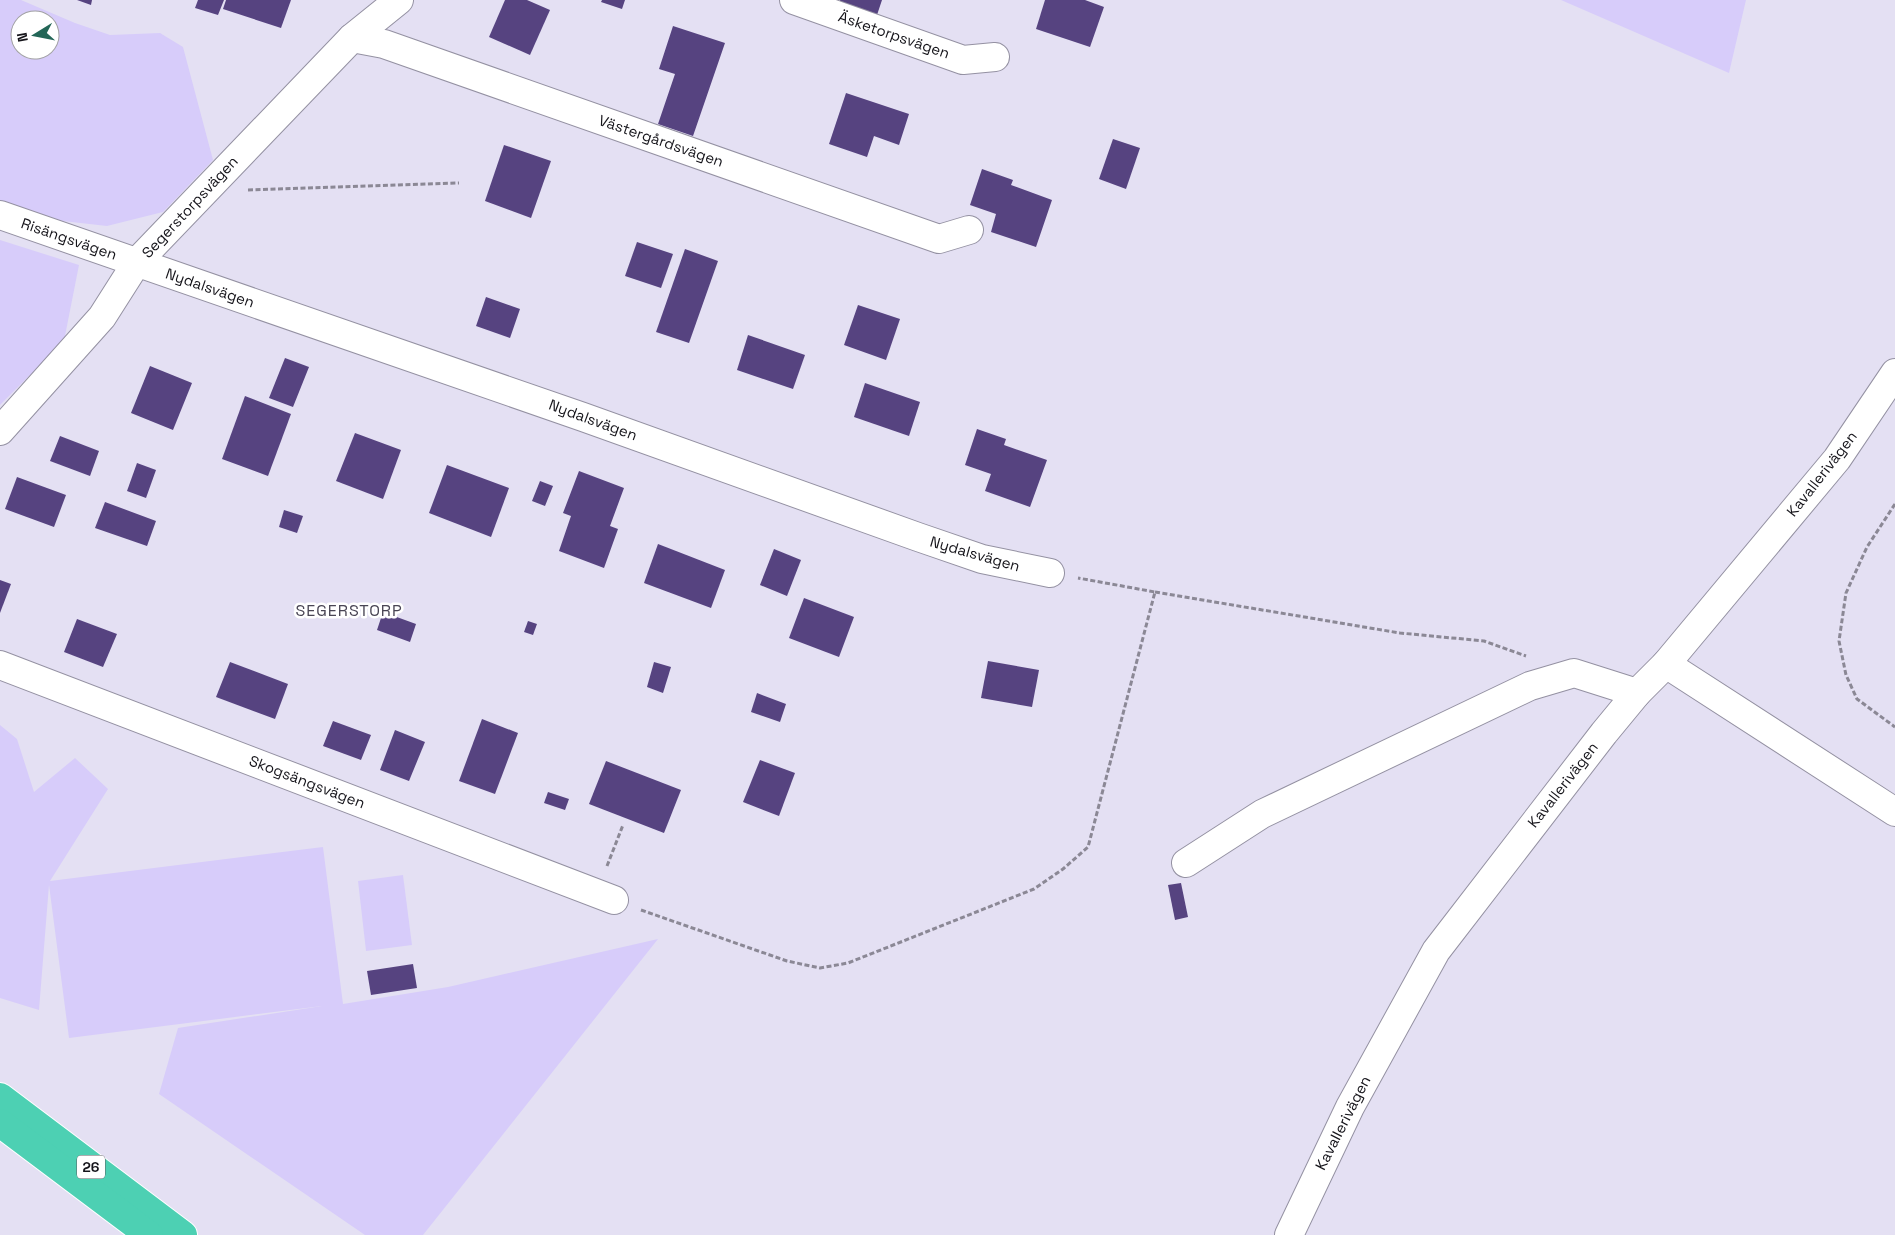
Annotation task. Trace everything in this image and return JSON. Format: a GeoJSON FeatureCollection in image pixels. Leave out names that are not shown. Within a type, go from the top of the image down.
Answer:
{"type":"FeatureCollection","features":[{"type":"Feature","properties":{"kind":"highway","name":"26"},"geometry":{"type":"LineString","coordinates":[[0,1097],[183,1235]]}},
{"type":"Feature","properties":{"kind":"highway","name":"26"},"geometry":{"type":"LineString","coordinates":[[0,1123],[148,1235]]}},
{"type":"Feature","properties":{"kind":"street","name":"Segerstorpsvägen"},"geometry":{"type":"LineString","coordinates":[[0,431],[102,317],[137,262],[352,38],[399,0]]}},
{"type":"Feature","properties":{"kind":"street","name":"Äsketorpsvägen"},"geometry":{"type":"LineString","coordinates":[[794,0],[964,60],[995,57]]}},
{"type":"Feature","properties":{"kind":"street","name":"Västergårdsvägen"},"geometry":{"type":"LineString","coordinates":[[352,38],[393,48],[939,239],[970,230]]}},
{"type":"Feature","properties":{"kind":"street","name":"Risängsvägen"},"geometry":{"type":"LineString","coordinates":[[0,215],[137,262]]}},
{"type":"Feature","properties":{"kind":"street","name":"Nydalsvägen"},"geometry":{"type":"LineString","coordinates":[[137,262],[583,417],[963,553],[982,559],[1050,573]]}},
{"type":"Feature","properties":{"kind":"street","name":"Kavallerivägen"},"geometry":{"type":"LineString","coordinates":[[1289,1235],[1350,1107],[1436,951],[1516,844],[1637,693],[1666,664],[1837,459],[1895,374]]}},
{"type":"Feature","properties":{"kind":"street","name":"Skogsängsvägen"},"geometry":{"type":"LineString","coordinates":[[0,664],[605,897]]}},
{"type":"Feature","properties":{"kind":"street"},"geometry":{"type":"LineString","coordinates":[[1666,664],[1895,812]]}},
{"type":"Feature","properties":{"kind":"street"},"geometry":{"type":"LineString","coordinates":[[1186,863],[1262,814],[1530,686],[1574,673],[1637,693]]}},
{"type":"Feature","properties":{"kind":"path"},"geometry":{"type":"LineString","coordinates":[[211,184],[234,190],[460,183]]}},
{"type":"Feature","properties":{"kind":"path"},"geometry":{"type":"LineString","coordinates":[[1895,504],[1867,546],[1846,593],[1839,642],[1846,675],[1857,699],[1895,727]]}},
{"type":"Feature","properties":{"kind":"path"},"geometry":{"type":"LineString","coordinates":[[1050,573],[1400,633],[1484,642],[1529,657]]}},
{"type":"Feature","properties":{"kind":"path"},"geometry":{"type":"LineString","coordinates":[[623,825],[605,897],[787,961],[820,968],[848,963],[1034,889],[1063,869],[1088,847],[1156,592]]}},
{"type":"Feature","properties":{"kind":"shaded area"},"geometry":{"type":"Polygon","coordinates":[[[0,0],[21,0],[44,10],[10,10],[10,60],[60,60],[60,17],[110,35],[160,33],[183,47],[213,160],[163,212],[107,226],[45,219],[0,203],[0,0]]]}},
{"type":"Feature","properties":{"kind":"shaded area"},"geometry":{"type":"Polygon","coordinates":[[[1561,0],[1746,0],[1729,73],[1561,0]]]}},
{"type":"Feature","properties":{"kind":"shaded area"},"geometry":{"type":"Polygon","coordinates":[[[0,240],[79,265],[64,341],[0,405],[0,240]]]}},
{"type":"Feature","properties":{"kind":"shaded area"},"geometry":{"type":"Polygon","coordinates":[[[0,725],[17,739],[34,792],[75,758],[108,789],[50,881],[323,847],[343,1004],[448,987],[658,939],[423,1235],[365,1235],[159,1094],[178,1028],[322,1006],[69,1038],[49,885],[39,1010],[0,998],[0,725]]]}},
{"type":"Feature","properties":{"kind":"shaded area"},"geometry":{"type":"Polygon","coordinates":[[[403,875],[412,945],[366,951],[358,881],[403,875]]]}},
{"type":"Feature","properties":{"kind":"building"},"geometry":{"type":"Polygon","coordinates":[[[77,0],[92,0],[91,5],[77,0]]]}},
{"type":"Feature","properties":{"kind":"building"},"geometry":{"type":"Polygon","coordinates":[[[198,0],[224,0],[218,15],[195,8],[198,0]]]}},
{"type":"Feature","properties":{"kind":"building"},"geometry":{"type":"Polygon","coordinates":[[[226,0],[291,0],[281,28],[223,9],[226,0]]]}},
{"type":"Feature","properties":{"kind":"building"},"geometry":{"type":"Polygon","coordinates":[[[505,0],[527,0],[550,10],[530,55],[489,37],[505,0]]]}},
{"type":"Feature","properties":{"kind":"building"},"geometry":{"type":"Polygon","coordinates":[[[602,0],[625,0],[622,9],[601,2],[602,0]]]}},
{"type":"Feature","properties":{"kind":"building"},"geometry":{"type":"Polygon","coordinates":[[[840,0],[882,0],[877,15],[840,3],[840,0]]]}},
{"type":"Feature","properties":{"kind":"building"},"geometry":{"type":"Polygon","coordinates":[[[1045,0],[1085,0],[1104,7],[1090,47],[1036,29],[1045,0]]]}},
{"type":"Feature","properties":{"kind":"building"},"geometry":{"type":"Polygon","coordinates":[[[673,26],[725,43],[693,136],[658,124],[675,74],[659,69],[673,26]]]}},
{"type":"Feature","properties":{"kind":"building"},"geometry":{"type":"Polygon","coordinates":[[[846,93],[909,114],[899,145],[874,136],[867,157],[829,144],[846,93]]]}},
{"type":"Feature","properties":{"kind":"building"},"geometry":{"type":"Polygon","coordinates":[[[1113,139],[1140,148],[1126,189],[1099,179],[1113,139]]]}},
{"type":"Feature","properties":{"kind":"building"},"geometry":{"type":"Polygon","coordinates":[[[504,145],[551,161],[531,218],[485,201],[504,145]]]}},
{"type":"Feature","properties":{"kind":"building"},"geometry":{"type":"Polygon","coordinates":[[[982,169],[1013,180],[1011,185],[1052,200],[1036,247],[991,232],[996,214],[970,205],[982,169]]]}},
{"type":"Feature","properties":{"kind":"building"},"geometry":{"type":"Polygon","coordinates":[[[637,242],[673,254],[661,288],[625,276],[637,242]]]}},
{"type":"Feature","properties":{"kind":"building"},"geometry":{"type":"Polygon","coordinates":[[[685,249],[718,261],[689,343],[656,332],[685,249]]]}},
{"type":"Feature","properties":{"kind":"building"},"geometry":{"type":"Polygon","coordinates":[[[486,297],[520,309],[510,338],[476,326],[486,297]]]}},
{"type":"Feature","properties":{"kind":"building"},"geometry":{"type":"Polygon","coordinates":[[[858,305],[900,319],[886,360],[844,345],[858,305]]]}},
{"type":"Feature","properties":{"kind":"building"},"geometry":{"type":"Polygon","coordinates":[[[748,335],[805,355],[793,389],[737,370],[748,335]]]}},
{"type":"Feature","properties":{"kind":"building"},"geometry":{"type":"Polygon","coordinates":[[[285,358],[309,367],[293,407],[269,398],[285,358]]]}},
{"type":"Feature","properties":{"kind":"building"},"geometry":{"type":"Polygon","coordinates":[[[150,366],[192,383],[173,430],[131,413],[150,366]]]}},
{"type":"Feature","properties":{"kind":"building"},"geometry":{"type":"Polygon","coordinates":[[[865,383],[920,402],[909,436],[854,417],[865,383]]]}},
{"type":"Feature","properties":{"kind":"building"},"geometry":{"type":"Polygon","coordinates":[[[245,396],[291,414],[268,476],[222,459],[245,396]]]}},
{"type":"Feature","properties":{"kind":"building"},"geometry":{"type":"Polygon","coordinates":[[[977,429],[1006,439],[1004,445],[1047,460],[1030,507],[985,491],[991,474],[965,465],[977,429]]]}},
{"type":"Feature","properties":{"kind":"building"},"geometry":{"type":"Polygon","coordinates":[[[355,433],[401,450],[383,499],[336,481],[355,433]]]}},
{"type":"Feature","properties":{"kind":"building"},"geometry":{"type":"Polygon","coordinates":[[[60,436],[99,451],[90,476],[50,461],[60,436]]]}},
{"type":"Feature","properties":{"kind":"building"},"geometry":{"type":"Polygon","coordinates":[[[137,463],[156,470],[146,498],[127,491],[137,463]]]}},
{"type":"Feature","properties":{"kind":"building"},"geometry":{"type":"Polygon","coordinates":[[[447,465],[509,488],[491,537],[429,513],[447,465]]]}},
{"type":"Feature","properties":{"kind":"building"},"geometry":{"type":"Polygon","coordinates":[[[579,471],[624,488],[610,526],[618,529],[604,568],[559,551],[571,516],[563,513],[579,471]]]}},
{"type":"Feature","properties":{"kind":"building"},"geometry":{"type":"Polygon","coordinates":[[[17,477],[66,495],[54,527],[5,509],[17,477]]]}},
{"type":"Feature","properties":{"kind":"building"},"geometry":{"type":"Polygon","coordinates":[[[540,481],[553,486],[545,506],[532,501],[540,481]]]}},
{"type":"Feature","properties":{"kind":"building"},"geometry":{"type":"Polygon","coordinates":[[[105,502],[156,521],[147,546],[95,528],[105,502]]]}},
{"type":"Feature","properties":{"kind":"building"},"geometry":{"type":"Polygon","coordinates":[[[284,510],[303,516],[297,533],[279,527],[284,510]]]}},
{"type":"Feature","properties":{"kind":"building"},"geometry":{"type":"Polygon","coordinates":[[[658,544],[725,570],[711,608],[644,583],[658,544]]]}},
{"type":"Feature","properties":{"kind":"building"},"geometry":{"type":"Polygon","coordinates":[[[774,549],[801,560],[787,596],[760,585],[774,549]]]}},
{"type":"Feature","properties":{"kind":"building"},"geometry":{"type":"Polygon","coordinates":[[[0,580],[11,584],[0,613],[0,580]]]}},
{"type":"Feature","properties":{"kind":"building"},"geometry":{"type":"Polygon","coordinates":[[[804,598],[854,617],[839,657],[789,638],[804,598]]]}},
{"type":"Feature","properties":{"kind":"building"},"geometry":{"type":"Polygon","coordinates":[[[383,612],[416,624],[410,642],[377,630],[383,612]]]}},
{"type":"Feature","properties":{"kind":"building"},"geometry":{"type":"Polygon","coordinates":[[[77,619],[117,634],[103,667],[64,652],[77,619]]]}},
{"type":"Feature","properties":{"kind":"building"},"geometry":{"type":"Polygon","coordinates":[[[528,621],[537,624],[533,635],[524,632],[528,621]]]}},
{"type":"Feature","properties":{"kind":"building"},"geometry":{"type":"Polygon","coordinates":[[[988,661],[1039,670],[1032,707],[981,698],[988,661]]]}},
{"type":"Feature","properties":{"kind":"building"},"geometry":{"type":"Polygon","coordinates":[[[230,662],[288,684],[275,719],[216,697],[230,662]]]}},
{"type":"Feature","properties":{"kind":"building"},"geometry":{"type":"Polygon","coordinates":[[[654,662],[671,667],[663,693],[647,687],[654,662]]]}},
{"type":"Feature","properties":{"kind":"building"},"geometry":{"type":"Polygon","coordinates":[[[757,693],[786,704],[780,722],[751,712],[757,693]]]}},
{"type":"Feature","properties":{"kind":"building"},"geometry":{"type":"Polygon","coordinates":[[[482,719],[518,733],[495,794],[459,781],[482,719]]]}},
{"type":"Feature","properties":{"kind":"building"},"geometry":{"type":"Polygon","coordinates":[[[333,721],[371,735],[361,760],[323,746],[333,721]]]}},
{"type":"Feature","properties":{"kind":"building"},"geometry":{"type":"Polygon","coordinates":[[[395,730],[425,742],[409,781],[380,770],[395,730]]]}},
{"type":"Feature","properties":{"kind":"building"},"geometry":{"type":"Polygon","coordinates":[[[760,760],[795,773],[779,816],[743,802],[760,760]]]}},
{"type":"Feature","properties":{"kind":"building"},"geometry":{"type":"Polygon","coordinates":[[[606,761],[681,790],[664,833],[589,804],[606,761]]]}},
{"type":"Feature","properties":{"kind":"building"},"geometry":{"type":"Polygon","coordinates":[[[548,792],[569,799],[565,810],[544,803],[548,792]]]}},
{"type":"Feature","properties":{"kind":"building"},"geometry":{"type":"Polygon","coordinates":[[[1181,883],[1188,917],[1175,920],[1168,885],[1181,883]]]}},
{"type":"Feature","properties":{"kind":"building"},"geometry":{"type":"Polygon","coordinates":[[[413,964],[417,988],[371,995],[367,971],[413,964]]]}},
{"type":"Feature","properties":{"kind":"district","name":"SEGERSTORP"},"geometry":{"type":"Point","coordinates":[349,610]}}]}
